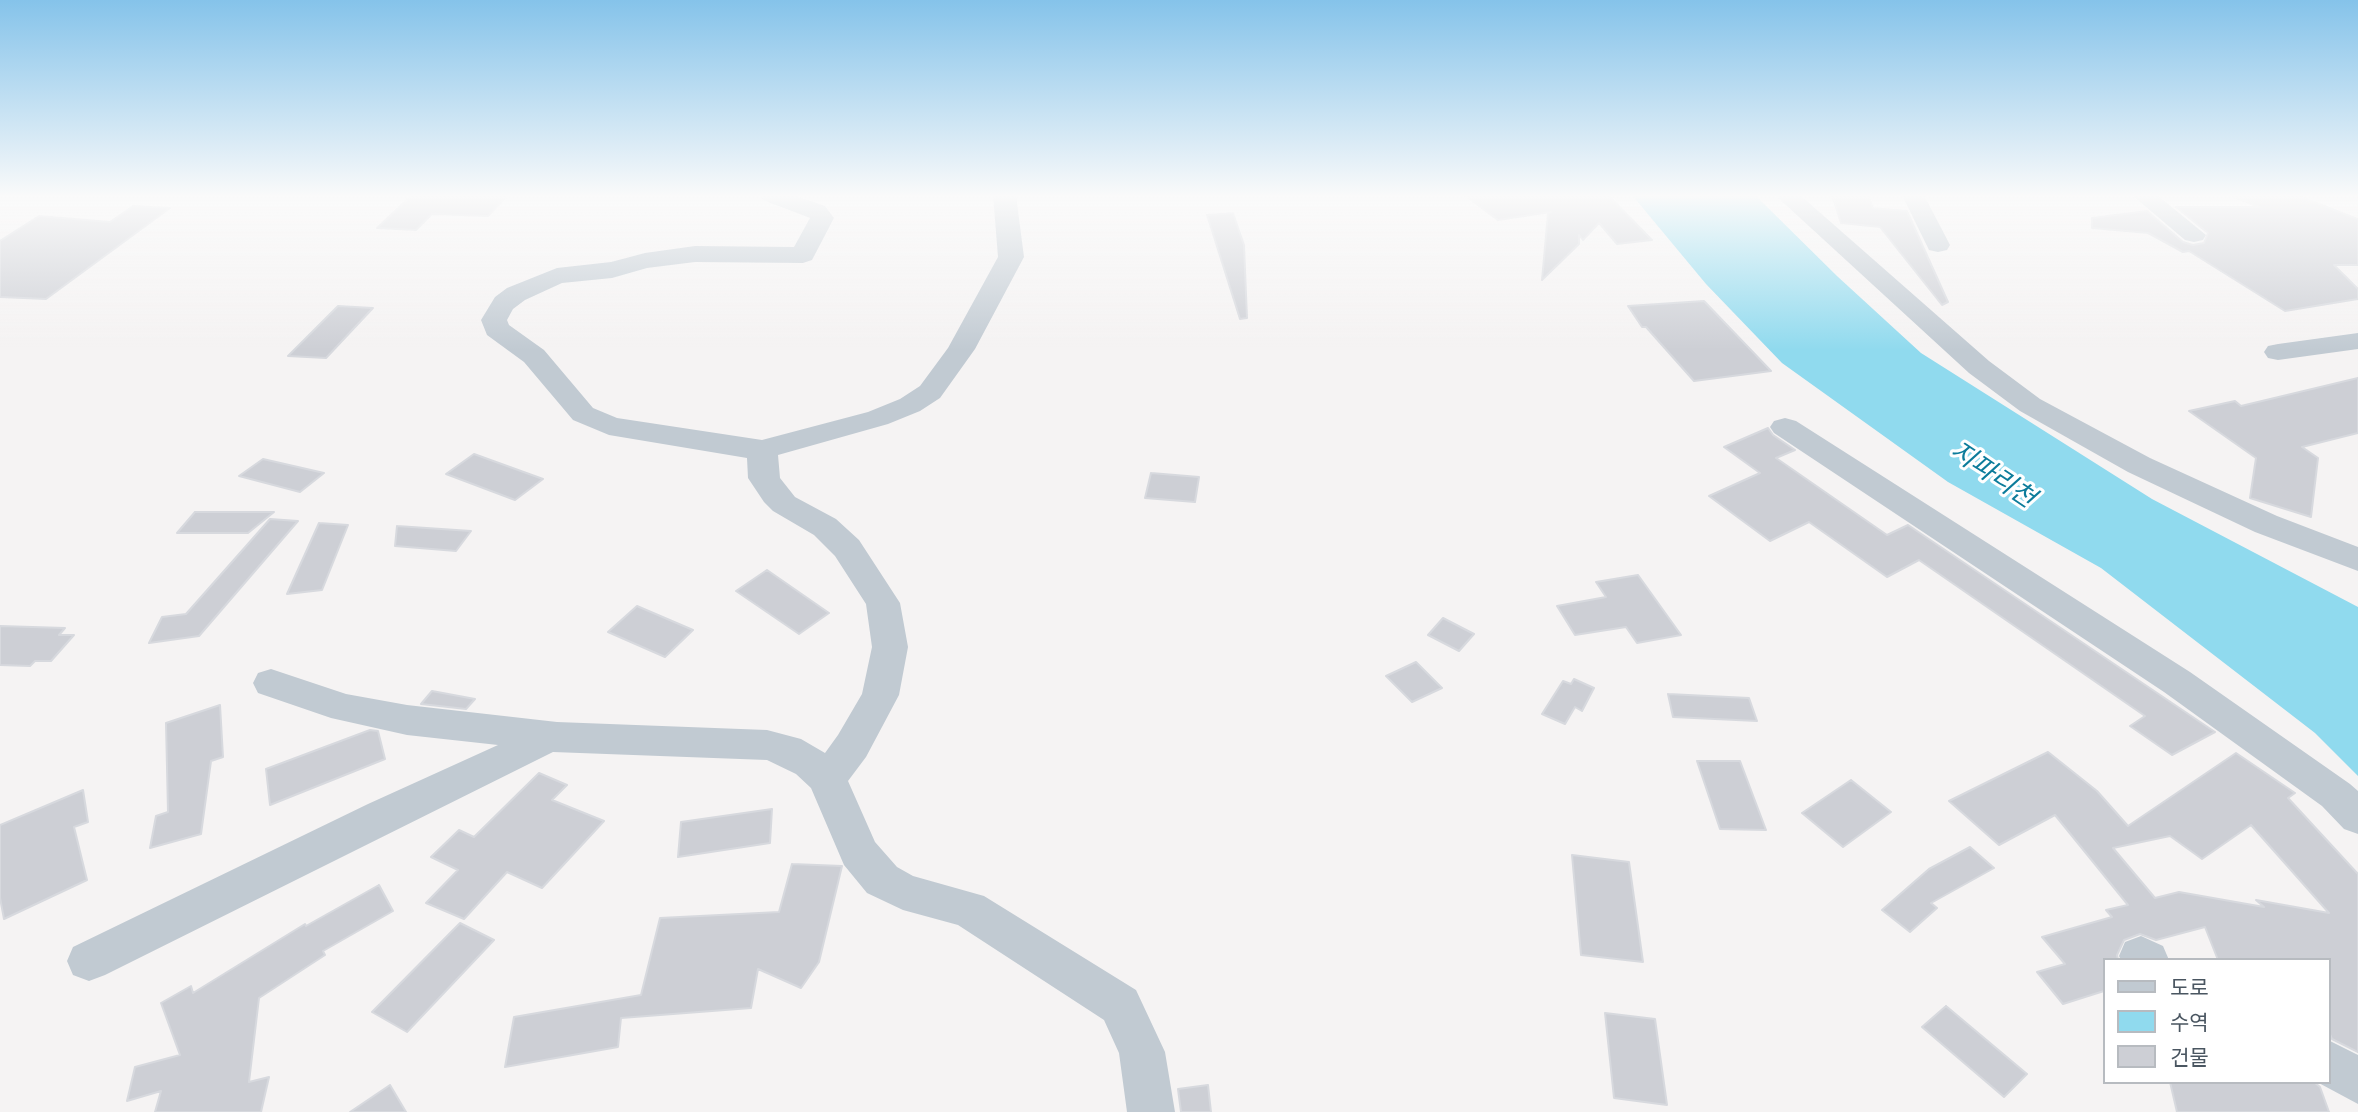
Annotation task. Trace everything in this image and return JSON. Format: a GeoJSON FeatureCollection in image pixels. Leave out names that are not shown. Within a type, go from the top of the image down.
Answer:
{"type":"FeatureCollection","features":[{"type":"Feature","properties":{"kind":"street"},"geometry":{"type":"LineString","coordinates":[[807,247],[803,255],[695,254],[645,261],[612,270],[574,272],[536,284],[516,294],[504,303],[494,320],[497,328],[534,356],[583,414],[609,426],[762,450],[878,418],[910,405],[930,392],[961,349],[1012,257],[1011,247]]}},
{"type":"Feature","properties":{"kind":"street"},"geometry":{"type":"LineString","coordinates":[[1844,247],[1979,367],[2030,404],[2139,465],[2266,524],[2358,559]]}},
{"type":"Feature","properties":{"kind":"street"},"geometry":{"type":"LineString","coordinates":[[2278,352],[2358,341]]}},
{"type":"Feature","properties":{"kind":"street"},"geometry":{"type":"LineString","coordinates":[[1785,427],[2177,682],[2336,795],[2358,817]]}},
{"type":"Feature","properties":{"kind":"street"},"geometry":{"type":"LineString","coordinates":[[762,450],[764,478],[775,495],[784,505],[825,527],[847,548],[883,603],[890,647],[880,695],[868,721],[827,779]]}},
{"type":"Feature","properties":{"kind":"street"},"geometry":{"type":"LineString","coordinates":[[271,683],[344,708],[407,720],[549,736],[767,745],[787,750],[810,763],[827,779],[859,853],[882,880],[903,892],[969,909],[1120,1005],[1142,1052],[1151,1112]]}},
{"type":"Feature","properties":{"kind":"street"},"geometry":{"type":"LineString","coordinates":[[89,961],[549,736]]}},
{"type":"Feature","properties":{"kind":"street"},"geometry":{"type":"LineString","coordinates":[[2330,1064],[2358,1081]]}},
{"type":"Feature","properties":{"kind":"water","name":"지파리천"},"geometry":{"type":"Polygon","coordinates":[[[1675,247],[1808,247],[1921,353],[2152,499],[2358,607],[2358,776],[2315,733],[2101,568],[1948,482],[1782,363],[1706,284],[1675,247]]]}},
{"type":"Feature","properties":{"kind":"building"},"geometry":{"type":"Polygon","coordinates":[[[0,247],[117,247],[46,299],[0,297],[0,247]]]}},
{"type":"Feature","properties":{"kind":"building"},"geometry":{"type":"Polygon","coordinates":[[[1217,247],[1244,247],[1247,318],[1240,319],[1217,247]]]}},
{"type":"Feature","properties":{"kind":"building"},"geometry":{"type":"Polygon","coordinates":[[[1545,247],[1576,247],[1542,280],[1545,247]]]}},
{"type":"Feature","properties":{"kind":"building"},"geometry":{"type":"Polygon","coordinates":[[[1896,247],[1923,247],[1948,302],[1942,305],[1896,247]]]}},
{"type":"Feature","properties":{"kind":"building"},"geometry":{"type":"Polygon","coordinates":[[[2174,247],[2358,247],[2358,265],[2334,265],[2358,289],[2358,299],[2285,311],[2189,251],[2183,252],[2174,247]]]}},
{"type":"Feature","properties":{"kind":"building"},"geometry":{"type":"Polygon","coordinates":[[[1704,301],[1771,371],[1694,381],[1646,327],[1642,327],[1628,306],[1704,301]]]}},
{"type":"Feature","properties":{"kind":"building"},"geometry":{"type":"Polygon","coordinates":[[[338,306],[373,308],[326,358],[288,356],[338,306]]]}},
{"type":"Feature","properties":{"kind":"building"},"geometry":{"type":"Polygon","coordinates":[[[2358,378],[2358,433],[2302,447],[2318,458],[2311,517],[2250,498],[2256,458],[2189,411],[2235,401],[2241,406],[2358,378]]]}},
{"type":"Feature","properties":{"kind":"building"},"geometry":{"type":"Polygon","coordinates":[[[1768,428],[1773,435],[1795,450],[1776,458],[1887,535],[1908,525],[2215,732],[2172,755],[2130,726],[2145,716],[1919,560],[1887,577],[1809,522],[1770,541],[1709,496],[1760,473],[1724,447],[1768,428]]]}},
{"type":"Feature","properties":{"kind":"building"},"geometry":{"type":"Polygon","coordinates":[[[474,454],[543,479],[515,500],[446,474],[474,454]]]}},
{"type":"Feature","properties":{"kind":"building"},"geometry":{"type":"Polygon","coordinates":[[[263,459],[324,473],[300,492],[239,476],[263,459]]]}},
{"type":"Feature","properties":{"kind":"building"},"geometry":{"type":"Polygon","coordinates":[[[1151,473],[1199,477],[1195,502],[1145,498],[1151,473]]]}},
{"type":"Feature","properties":{"kind":"building"},"geometry":{"type":"Polygon","coordinates":[[[195,512],[274,512],[248,533],[177,533],[195,512]]]}},
{"type":"Feature","properties":{"kind":"building"},"geometry":{"type":"Polygon","coordinates":[[[270,519],[298,521],[199,636],[149,643],[162,617],[186,614],[270,519]]]}},
{"type":"Feature","properties":{"kind":"building"},"geometry":{"type":"Polygon","coordinates":[[[319,523],[348,525],[322,590],[287,594],[319,523]]]}},
{"type":"Feature","properties":{"kind":"building"},"geometry":{"type":"Polygon","coordinates":[[[397,526],[471,531],[456,551],[395,546],[397,526]]]}},
{"type":"Feature","properties":{"kind":"building"},"geometry":{"type":"Polygon","coordinates":[[[767,570],[829,613],[799,634],[736,591],[767,570]]]}},
{"type":"Feature","properties":{"kind":"building"},"geometry":{"type":"Polygon","coordinates":[[[1638,575],[1681,635],[1637,643],[1626,627],[1575,635],[1557,606],[1606,597],[1596,582],[1638,575]]]}},
{"type":"Feature","properties":{"kind":"building"},"geometry":{"type":"Polygon","coordinates":[[[637,606],[693,630],[665,657],[608,632],[637,606]]]}},
{"type":"Feature","properties":{"kind":"building"},"geometry":{"type":"Polygon","coordinates":[[[1443,618],[1474,634],[1459,651],[1428,635],[1443,618]]]}},
{"type":"Feature","properties":{"kind":"building"},"geometry":{"type":"Polygon","coordinates":[[[0,626],[65,628],[59,635],[74,635],[51,661],[35,661],[30,666],[0,665],[0,626]]]}},
{"type":"Feature","properties":{"kind":"building"},"geometry":{"type":"Polygon","coordinates":[[[1416,662],[1442,688],[1412,702],[1386,676],[1416,662]]]}},
{"type":"Feature","properties":{"kind":"building"},"geometry":{"type":"Polygon","coordinates":[[[1574,679],[1594,688],[1582,711],[1575,707],[1565,724],[1542,714],[1563,681],[1571,684],[1574,679]]]}},
{"type":"Feature","properties":{"kind":"building"},"geometry":{"type":"Polygon","coordinates":[[[432,691],[475,699],[466,709],[421,704],[432,691]]]}},
{"type":"Feature","properties":{"kind":"building"},"geometry":{"type":"Polygon","coordinates":[[[1668,694],[1749,698],[1757,721],[1673,717],[1668,694]]]}},
{"type":"Feature","properties":{"kind":"building"},"geometry":{"type":"Polygon","coordinates":[[[220,705],[223,757],[211,761],[201,834],[150,848],[156,816],[168,812],[166,723],[220,705]]]}},
{"type":"Feature","properties":{"kind":"building"},"geometry":{"type":"Polygon","coordinates":[[[370,730],[378,731],[385,759],[270,805],[266,769],[370,730]]]}},
{"type":"Feature","properties":{"kind":"building"},"geometry":{"type":"Polygon","coordinates":[[[2048,752],[2097,791],[2128,826],[2236,753],[2295,793],[2288,798],[2358,874],[2358,1052],[2332,1039],[2330,1034],[2330,958],[2217,958],[2205,927],[2156,940],[2140,934],[2124,940],[2118,958],[2102,958],[2102,992],[2063,1004],[2037,972],[2065,964],[2042,937],[2112,917],[2106,910],[2128,905],[2055,815],[1999,845],[1949,801],[2048,752]],[[2251,825],[2202,859],[2170,836],[2113,848],[2155,898],[2179,892],[2264,907],[2256,900],[2329,913],[2251,825]]]}},
{"type":"Feature","properties":{"kind":"building"},"geometry":{"type":"Polygon","coordinates":[[[1697,761],[1740,761],[1766,830],[1720,829],[1697,761]]]}},
{"type":"Feature","properties":{"kind":"building"},"geometry":{"type":"Polygon","coordinates":[[[539,773],[567,785],[552,800],[604,821],[542,888],[507,872],[464,919],[426,903],[458,870],[431,857],[459,830],[474,837],[539,773]]]}},
{"type":"Feature","properties":{"kind":"building"},"geometry":{"type":"Polygon","coordinates":[[[1851,780],[1891,812],[1843,847],[1802,813],[1851,780]]]}},
{"type":"Feature","properties":{"kind":"building"},"geometry":{"type":"Polygon","coordinates":[[[83,790],[88,822],[74,827],[87,880],[4,919],[0,898],[0,825],[83,790]]]}},
{"type":"Feature","properties":{"kind":"building"},"geometry":{"type":"Polygon","coordinates":[[[772,809],[770,843],[678,857],[681,822],[772,809]]]}},
{"type":"Feature","properties":{"kind":"building"},"geometry":{"type":"Polygon","coordinates":[[[1970,847],[1994,868],[1931,903],[1937,908],[1910,932],[1882,910],[1929,869],[1970,847]]]}},
{"type":"Feature","properties":{"kind":"building"},"geometry":{"type":"Polygon","coordinates":[[[1572,855],[1629,862],[1643,962],[1581,955],[1572,855]]]}},
{"type":"Feature","properties":{"kind":"building"},"geometry":{"type":"Polygon","coordinates":[[[792,864],[842,866],[819,962],[801,988],[758,969],[751,1008],[621,1018],[618,1047],[505,1067],[514,1017],[641,995],[660,918],[779,912],[792,864]]]}},
{"type":"Feature","properties":{"kind":"building"},"geometry":{"type":"Polygon","coordinates":[[[379,885],[393,911],[323,951],[325,955],[259,998],[249,1082],[269,1077],[261,1112],[155,1112],[161,1091],[127,1101],[135,1067],[180,1055],[161,1003],[191,986],[193,993],[305,924],[306,926],[379,885]]]}},
{"type":"Feature","properties":{"kind":"building"},"geometry":{"type":"Polygon","coordinates":[[[460,923],[494,940],[407,1032],[372,1012],[460,923]]]}},
{"type":"Feature","properties":{"kind":"building"},"geometry":{"type":"Polygon","coordinates":[[[1946,1006],[2027,1074],[2004,1097],[1922,1027],[1946,1006]]]}},
{"type":"Feature","properties":{"kind":"building"},"geometry":{"type":"Polygon","coordinates":[[[1605,1013],[1655,1019],[1667,1105],[1614,1098],[1605,1013]]]}},
{"type":"Feature","properties":{"kind":"building"},"geometry":{"type":"Polygon","coordinates":[[[2170,1084],[2316,1084],[2329,1112],[2177,1112],[2170,1084]]]}},
{"type":"Feature","properties":{"kind":"building"},"geometry":{"type":"Polygon","coordinates":[[[390,1085],[406,1112],[350,1112],[390,1085]]]}},
{"type":"Feature","properties":{"kind":"building"},"geometry":{"type":"Polygon","coordinates":[[[1208,1085],[1211,1112],[1181,1112],[1178,1089],[1208,1085]]]}}]}
